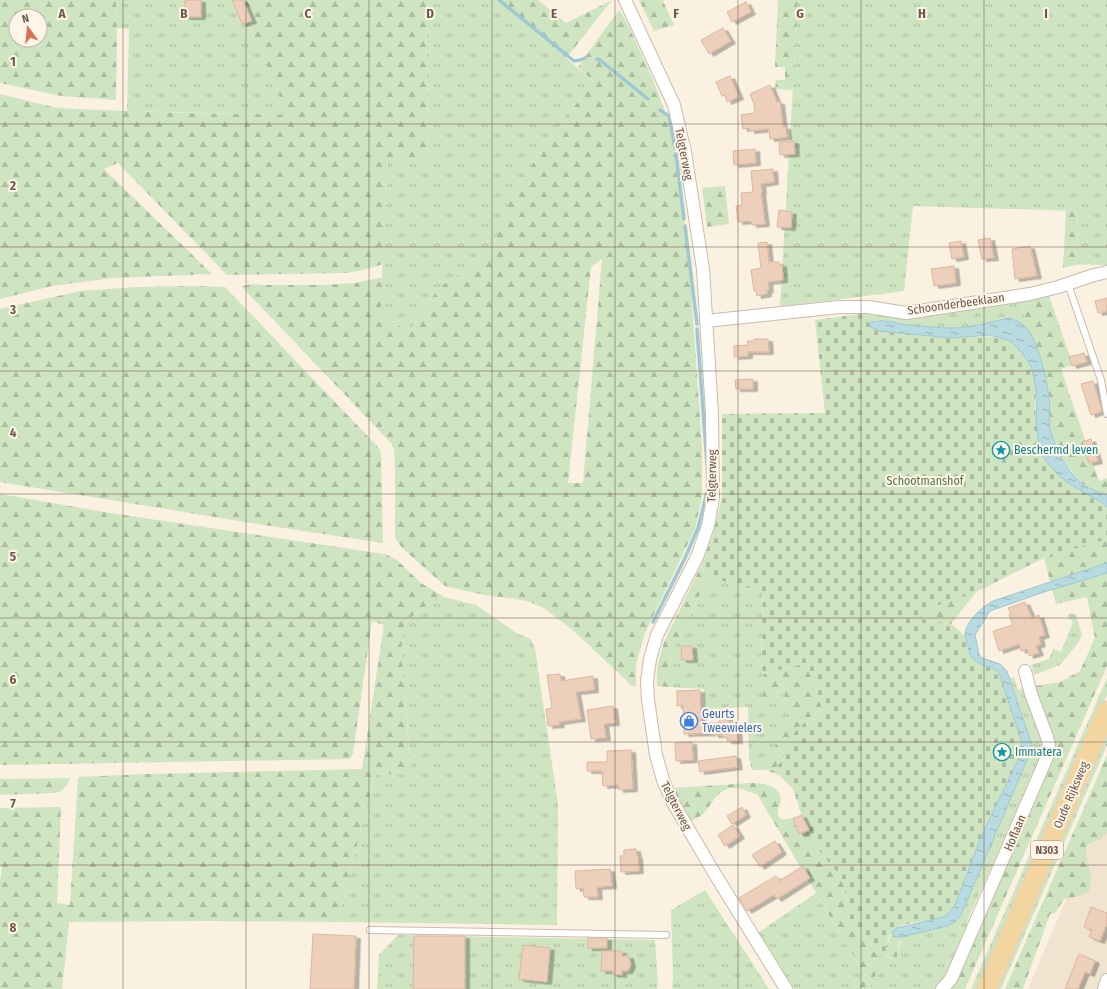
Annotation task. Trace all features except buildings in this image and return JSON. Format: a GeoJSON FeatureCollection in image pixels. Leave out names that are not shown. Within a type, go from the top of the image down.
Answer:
{"type":"FeatureCollection","features":[{"type":"Feature","properties":{"kind":"main road","name":"Oude Rijksweg"},"geometry":{"type":"LineString","coordinates":[[987,989],[1107,711]]}},
{"type":"Feature","properties":{"kind":"street","name":"Telgterweg"},"geometry":{"type":"LineString","coordinates":[[625,0],[674,105],[685,152],[703,268],[712,414],[713,498],[708,526],[697,557],[656,635],[650,659],[647,681],[648,700],[656,755],[663,780],[672,801],[717,878],[786,989]]}},
{"type":"Feature","properties":{"kind":"street","name":"Schoonderbeeklaan"},"geometry":{"type":"LineString","coordinates":[[706,321],[839,307],[868,306],[906,313],[1030,294],[1058,288],[1107,272]]}},
{"type":"Feature","properties":{"kind":"street","name":"Hoflaan"},"geometry":{"type":"LineString","coordinates":[[942,989],[951,979],[1048,757],[1049,745],[1047,737],[1031,694],[1025,671]]}},
{"type":"Feature","properties":{"kind":"street"},"geometry":{"type":"LineString","coordinates":[[1104,989],[1107,980]]}},
{"type":"Feature","properties":{"kind":"lane"},"geometry":{"type":"LineString","coordinates":[[1068,284],[1101,380],[1107,414]]}},
{"type":"Feature","properties":{"kind":"lane"},"geometry":{"type":"LineString","coordinates":[[370,930],[666,935]]}},
{"type":"Feature","properties":{"kind":"shaded area"},"geometry":{"type":"Polygon","coordinates":[[[1107,804],[1107,989],[1028,989],[1086,853],[1107,804]]]}},
{"type":"Feature","properties":{"kind":"green space"},"geometry":{"type":"Polygon","coordinates":[[[0,0],[116,0],[116,100],[61,96],[0,83],[0,0]]]}},
{"type":"Feature","properties":{"kind":"green space"},"geometry":{"type":"Polygon","coordinates":[[[116,0],[238,0],[288,115],[127,111],[129,29],[117,28],[116,0]]]}},
{"type":"Feature","properties":{"kind":"green space"},"geometry":{"type":"Polygon","coordinates":[[[238,0],[426,0],[428,157],[388,162],[383,264],[347,273],[227,275],[118,163],[104,169],[212,274],[113,278],[52,286],[0,299],[0,94],[53,107],[74,109],[288,115],[238,0]]]}},
{"type":"Feature","properties":{"kind":"green space"},"geometry":{"type":"Polygon","coordinates":[[[426,0],[499,0],[593,81],[535,160],[488,254],[473,267],[441,286],[420,313],[410,333],[381,314],[381,295],[388,161],[428,157],[426,0]]]}},
{"type":"Feature","properties":{"kind":"green space"},"geometry":{"type":"Polygon","coordinates":[[[499,0],[538,0],[566,23],[612,0],[568,56],[564,57],[499,0]]]}},
{"type":"Feature","properties":{"kind":"green space"},"geometry":{"type":"Polygon","coordinates":[[[639,0],[665,0],[663,1],[674,25],[654,31],[639,0]]]}},
{"type":"Feature","properties":{"kind":"green space"},"geometry":{"type":"Polygon","coordinates":[[[778,0],[798,0],[793,90],[775,89],[776,80],[785,80],[785,67],[775,67],[778,0]]]}},
{"type":"Feature","properties":{"kind":"green space"},"geometry":{"type":"Polygon","coordinates":[[[798,0],[1107,0],[1107,265],[1076,265],[1078,211],[913,206],[904,291],[780,307],[798,0]]]}},
{"type":"Feature","properties":{"kind":"green space"},"geometry":{"type":"Polygon","coordinates":[[[620,10],[654,82],[668,120],[675,152],[689,258],[702,449],[702,496],[695,529],[644,635],[636,664],[636,686],[632,686],[575,632],[544,608],[530,602],[484,595],[445,586],[402,548],[395,538],[395,467],[394,450],[391,443],[241,286],[253,284],[321,285],[355,283],[383,277],[381,314],[410,333],[420,313],[441,286],[473,267],[488,254],[495,241],[509,203],[517,189],[535,160],[593,81],[578,67],[620,10]],[[602,259],[591,267],[568,483],[583,483],[602,259]]]}},
{"type":"Feature","properties":{"kind":"green space"},"geometry":{"type":"Polygon","coordinates":[[[725,186],[729,224],[707,227],[702,188],[725,186]]]}},
{"type":"Feature","properties":{"kind":"green space"},"geometry":{"type":"Polygon","coordinates":[[[1066,211],[1078,211],[1076,265],[1063,268],[1066,211]]]}},
{"type":"Feature","properties":{"kind":"green space"},"geometry":{"type":"Polygon","coordinates":[[[136,287],[225,287],[378,447],[381,453],[383,543],[0,482],[0,309],[80,291],[136,287]]]}},
{"type":"Feature","properties":{"kind":"green space"},"geometry":{"type":"Polygon","coordinates":[[[1048,293],[1073,365],[1061,369],[1099,481],[1107,478],[1107,495],[1081,483],[1058,453],[1051,432],[1048,419],[1050,400],[1044,369],[1037,348],[1026,327],[1022,300],[1048,293]]]}},
{"type":"Feature","properties":{"kind":"green space"},"geometry":{"type":"Polygon","coordinates":[[[1022,300],[1026,327],[1021,322],[988,323],[972,327],[950,328],[908,325],[877,320],[869,323],[866,313],[1022,300]]]}},
{"type":"Feature","properties":{"kind":"green space","name":"Schootmanshof"},"geometry":{"type":"Polygon","coordinates":[[[866,313],[871,327],[910,334],[949,338],[987,336],[1002,338],[1013,343],[1028,360],[1035,380],[1036,421],[1045,460],[1107,507],[1107,539],[1044,558],[976,592],[943,603],[916,618],[951,624],[965,636],[968,650],[987,666],[999,673],[1021,739],[1022,749],[981,837],[955,905],[949,913],[937,919],[905,924],[898,927],[892,932],[888,939],[886,948],[887,957],[877,955],[848,916],[845,890],[841,877],[813,841],[804,822],[793,789],[779,775],[766,770],[779,765],[786,753],[791,739],[799,727],[822,716],[823,710],[807,663],[763,674],[761,661],[763,592],[708,577],[701,566],[713,534],[722,497],[722,414],[825,413],[815,320],[866,313]]]}},
{"type":"Feature","properties":{"kind":"green space"},"geometry":{"type":"Polygon","coordinates":[[[0,494],[104,512],[385,554],[397,560],[421,583],[444,597],[412,617],[405,626],[403,632],[402,655],[411,773],[375,775],[337,922],[69,922],[62,989],[0,989],[0,880],[2,867],[0,867],[0,808],[61,807],[57,903],[70,905],[78,777],[362,769],[384,625],[372,621],[353,753],[350,759],[0,765],[0,494]]]}},
{"type":"Feature","properties":{"kind":"green space"},"geometry":{"type":"Polygon","coordinates":[[[1107,539],[1107,563],[1050,582],[1044,558],[1107,539]]]}},
{"type":"Feature","properties":{"kind":"green space"},"geometry":{"type":"Polygon","coordinates":[[[701,566],[708,577],[675,646],[669,668],[669,687],[657,686],[657,667],[664,642],[701,566]]]}},
{"type":"Feature","properties":{"kind":"green space"},"geometry":{"type":"Polygon","coordinates":[[[1107,573],[1107,666],[965,989],[949,989],[1051,758],[1035,686],[1060,682],[1080,671],[1095,638],[1087,597],[1056,604],[1052,589],[1107,573]]]}},
{"type":"Feature","properties":{"kind":"green space"},"geometry":{"type":"Polygon","coordinates":[[[708,577],[763,592],[761,661],[764,683],[774,695],[784,689],[788,716],[766,770],[752,770],[749,758],[748,707],[705,709],[704,689],[669,687],[669,668],[675,646],[708,577]]]}},
{"type":"Feature","properties":{"kind":"green space"},"geometry":{"type":"Polygon","coordinates":[[[976,592],[951,624],[916,618],[943,603],[976,592]]]}},
{"type":"Feature","properties":{"kind":"green space"},"geometry":{"type":"Polygon","coordinates":[[[444,597],[476,605],[518,634],[531,639],[535,649],[558,804],[557,925],[337,922],[375,775],[411,773],[402,656],[402,640],[405,626],[417,613],[444,597]]]}},
{"type":"Feature","properties":{"kind":"green space"},"geometry":{"type":"Polygon","coordinates":[[[1071,613],[1076,615],[1082,635],[1078,643],[1060,665],[1034,675],[1031,665],[1049,659],[1053,649],[1061,652],[1073,622],[1068,618],[1068,615],[1071,613]]]}},
{"type":"Feature","properties":{"kind":"green space"},"geometry":{"type":"Polygon","coordinates":[[[807,663],[823,710],[822,716],[805,723],[791,741],[777,767],[766,770],[788,715],[784,689],[765,698],[759,690],[764,683],[763,674],[807,663]]]}},
{"type":"Feature","properties":{"kind":"green space"},"geometry":{"type":"Polygon","coordinates":[[[1014,677],[1018,690],[1023,689],[1042,738],[1044,751],[968,919],[957,956],[937,989],[870,989],[879,959],[877,955],[894,959],[898,952],[900,942],[904,936],[948,926],[954,923],[961,914],[1030,753],[1032,744],[1010,678],[1014,677]]]}},
{"type":"Feature","properties":{"kind":"green space"},"geometry":{"type":"Polygon","coordinates":[[[1107,678],[1107,695],[978,989],[971,989],[1107,678]]]}},
{"type":"Feature","properties":{"kind":"green space"},"geometry":{"type":"Polygon","coordinates":[[[1107,726],[1107,745],[1001,989],[993,989],[1107,726]]]}},
{"type":"Feature","properties":{"kind":"green space"},"geometry":{"type":"Polygon","coordinates":[[[1107,755],[1107,831],[1102,838],[1087,846],[1086,855],[1091,876],[1089,891],[1083,895],[1064,899],[1055,913],[1050,914],[1023,989],[1005,989],[1107,755]]]}},
{"type":"Feature","properties":{"kind":"green space"},"geometry":{"type":"Polygon","coordinates":[[[70,778],[65,787],[56,793],[0,795],[0,779],[70,778]]]}},
{"type":"Feature","properties":{"kind":"green space"},"geometry":{"type":"Polygon","coordinates":[[[751,783],[769,785],[777,790],[781,799],[778,808],[778,816],[780,818],[787,819],[802,814],[809,833],[818,849],[841,877],[845,890],[848,916],[871,945],[879,959],[877,971],[870,989],[855,989],[865,975],[757,794],[739,788],[727,789],[715,798],[701,815],[689,822],[672,788],[751,783]]]}},
{"type":"Feature","properties":{"kind":"green space"},"geometry":{"type":"Polygon","coordinates":[[[705,890],[769,989],[672,989],[671,910],[705,890]]]}},
{"type":"Feature","properties":{"kind":"green space"},"geometry":{"type":"Polygon","coordinates":[[[816,893],[865,975],[855,989],[794,989],[758,933],[816,893]]]}},
{"type":"Feature","properties":{"kind":"green space"},"geometry":{"type":"Polygon","coordinates":[[[892,932],[893,935],[901,937],[904,936],[899,942],[897,957],[894,959],[887,957],[885,949],[892,932]]]}},
{"type":"Feature","properties":{"kind":"green space"},"geometry":{"type":"Polygon","coordinates":[[[398,935],[655,940],[658,984],[657,989],[377,989],[379,955],[398,935]]]}},
{"type":"Feature","properties":{"kind":"water"},"geometry":{"type":"Polygon","coordinates":[[[1009,318],[1020,322],[1025,326],[1030,332],[1038,350],[1048,390],[1050,428],[1059,452],[1070,471],[1082,484],[1107,495],[1107,507],[1059,476],[1045,460],[1038,439],[1036,420],[1037,398],[1031,366],[1011,341],[990,335],[951,338],[879,331],[871,327],[869,323],[888,321],[908,325],[958,328],[1009,318]]]}},
{"type":"Feature","properties":{"kind":"water"},"geometry":{"type":"Polygon","coordinates":[[[1107,563],[1107,573],[1044,592],[990,611],[975,635],[979,654],[982,658],[1000,664],[1007,671],[1032,745],[1030,753],[961,915],[954,923],[948,926],[896,937],[892,932],[897,928],[943,917],[949,913],[955,905],[981,837],[1022,749],[1021,739],[999,673],[977,662],[971,656],[965,636],[968,624],[971,619],[984,607],[993,601],[1107,563]]]}},
{"type":"Feature","properties":{"kind":"waterway"},"geometry":{"type":"LineString","coordinates":[[499,0],[574,61],[585,58]]}},
{"type":"Feature","properties":{"kind":"waterway"},"geometry":{"type":"LineString","coordinates":[[597,59],[648,99]]}},
{"type":"Feature","properties":{"kind":"waterway"},"geometry":{"type":"LineString","coordinates":[[660,110],[669,116],[675,148]]}},
{"type":"Feature","properties":{"kind":"waterway"},"geometry":{"type":"LineString","coordinates":[[676,154],[684,219]]}},
{"type":"Feature","properties":{"kind":"waterway"},"geometry":{"type":"LineString","coordinates":[[685,226],[697,324]]}},
{"type":"Feature","properties":{"kind":"waterway"},"geometry":{"type":"LineString","coordinates":[[697,329],[707,464]]}},
{"type":"Feature","properties":{"kind":"waterway"},"geometry":{"type":"LineString","coordinates":[[653,622],[685,558],[698,528],[708,488]]}},
{"type":"Feature","properties":{"kind":"place","name":"Beschermd leven"},"geometry":{"type":"Point","coordinates":[1001,450]}},
{"type":"Feature","properties":{"kind":"place","name":"Geurts Tweewielers"},"geometry":{"type":"Point","coordinates":[689,721]}},
{"type":"Feature","properties":{"kind":"place","name":"Immatera"},"geometry":{"type":"Point","coordinates":[1002,752]}}]}
